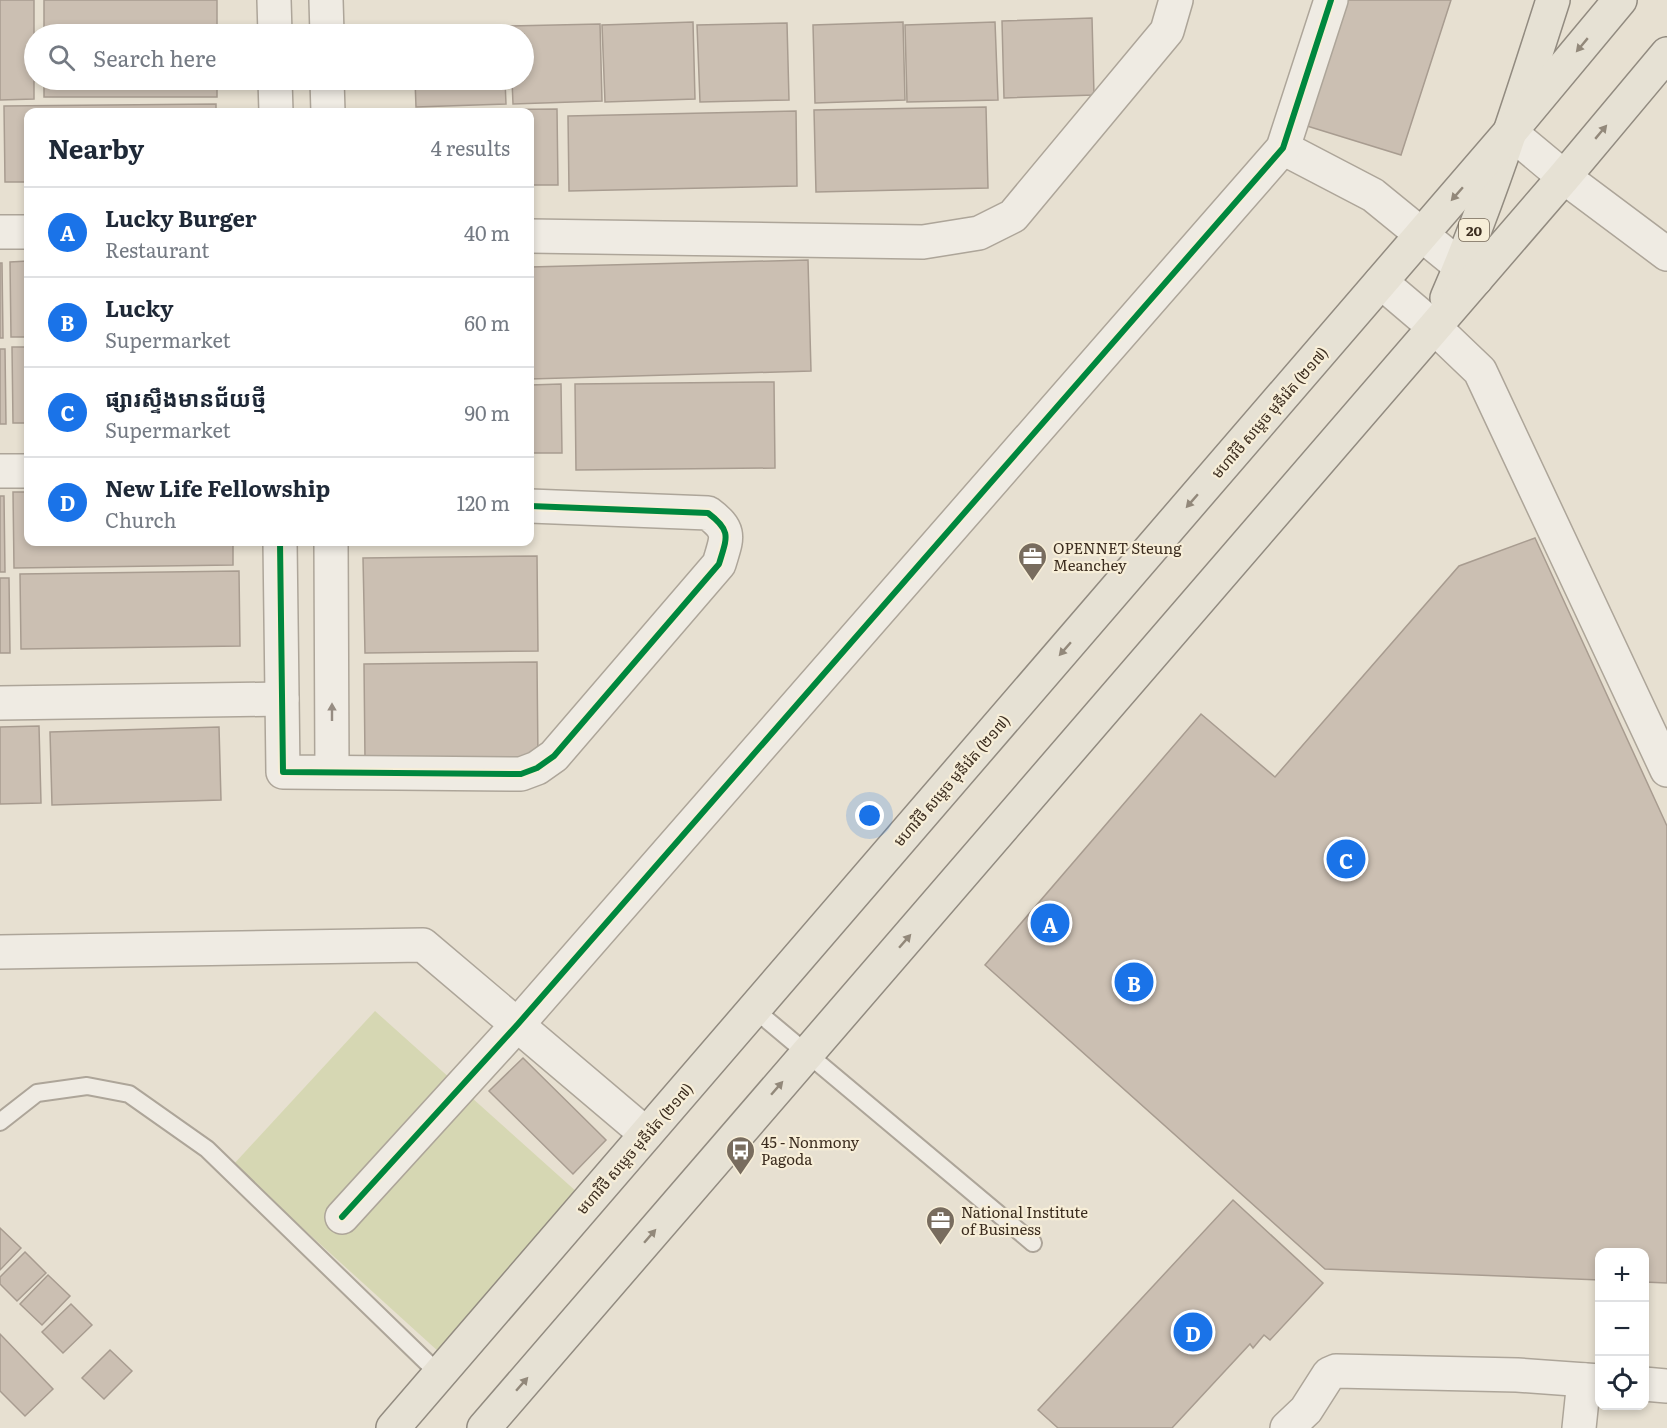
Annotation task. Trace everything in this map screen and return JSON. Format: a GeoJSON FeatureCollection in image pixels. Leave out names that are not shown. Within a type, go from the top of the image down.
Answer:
{"type":"FeatureCollection","features":[{"type":"Feature","properties":{"kind":"main road","name":"មហាវិថី សម្តេច មុនីរ៉េត (២១៧)"},"geometry":{"type":"LineString","coordinates":[[1468,273],[1510,132],[1553,0]]}},
{"type":"Feature","properties":{"kind":"main road","name":"មហាវិថី សម្តេច មុនីរ៉េត (២១៧)"},"geometry":{"type":"LineString","coordinates":[[393,1428],[1510,132],[1620,0]]}},
{"type":"Feature","properties":{"kind":"main road","name":"មហាវិថី សម្តេច មុនីរ៉េត (២១៧)"},"geometry":{"type":"LineString","coordinates":[[484,1428],[1434,327],[1468,273],[1564,177],[1667,54]]}},
{"type":"Feature","properties":{"kind":"street"},"geometry":{"type":"LineString","coordinates":[[274,0],[275,24]]}},
{"type":"Feature","properties":{"kind":"street"},"geometry":{"type":"LineString","coordinates":[[326,0],[327,24]]}},
{"type":"Feature","properties":{"kind":"street"},"geometry":{"type":"LineString","coordinates":[[534,236],[923,242],[979,233],[1013,216],[1167,31],[1176,0]]}},
{"type":"Feature","properties":{"kind":"street"},"geometry":{"type":"LineString","coordinates":[[342,1217],[518,1024],[1283,148],[1331,0]]}},
{"type":"Feature","properties":{"kind":"street"},"geometry":{"type":"LineString","coordinates":[[275,90],[276,108]]}},
{"type":"Feature","properties":{"kind":"street"},"geometry":{"type":"LineString","coordinates":[[327,90],[328,108]]}},
{"type":"Feature","properties":{"kind":"street"},"geometry":{"type":"LineString","coordinates":[[1510,132],[1564,177],[1667,254]]}},
{"type":"Feature","properties":{"kind":"street"},"geometry":{"type":"LineString","coordinates":[[1283,148],[1373,195],[1468,273]]}},
{"type":"Feature","properties":{"kind":"street"},"geometry":{"type":"LineString","coordinates":[[0,232],[24,232]]}},
{"type":"Feature","properties":{"kind":"street"},"geometry":{"type":"LineString","coordinates":[[1381,282],[1434,327],[1480,371],[1667,770]]}},
{"type":"Feature","properties":{"kind":"street"},"geometry":{"type":"LineString","coordinates":[[0,471],[24,471]]}},
{"type":"Feature","properties":{"kind":"street"},"geometry":{"type":"LineString","coordinates":[[280,546],[283,772],[521,774],[537,768],[554,756],[719,564],[727,537],[723,524],[708,513],[534,506]]}},
{"type":"Feature","properties":{"kind":"street"},"geometry":{"type":"LineString","coordinates":[[331,546],[333,771]]}},
{"type":"Feature","properties":{"kind":"street"},"geometry":{"type":"LineString","coordinates":[[0,703],[282,699]]}},
{"type":"Feature","properties":{"kind":"street"},"geometry":{"type":"LineString","coordinates":[[0,952],[423,945],[646,1134]]}},
{"type":"Feature","properties":{"kind":"street"},"geometry":{"type":"LineString","coordinates":[[1287,1428],[1306,1410],[1329,1374],[1336,1371],[1517,1375],[1592,1380],[1580,1428]]}},
{"type":"Feature","properties":{"kind":"street"},"geometry":{"type":"LineString","coordinates":[[1649,1384],[1667,1386]]}},
{"type":"Feature","properties":{"kind":"lane"},"geometry":{"type":"LineString","coordinates":[[754,1009],[1033,1243]]}},
{"type":"Feature","properties":{"kind":"lane"},"geometry":{"type":"LineString","coordinates":[[0,1122],[37,1093],[87,1086],[129,1094],[207,1149],[440,1374]]}},
{"type":"Feature","properties":{"kind":"green space"},"geometry":{"type":"Polygon","coordinates":[[[375,1011],[578,1193],[439,1352],[233,1165],[375,1011]]]}},
{"type":"Feature","properties":{"kind":"building"},"geometry":{"type":"Polygon","coordinates":[[[0,0],[34,0],[34,24],[24,24],[24,90],[34,90],[34,99],[0,100],[0,0]]]}},
{"type":"Feature","properties":{"kind":"building"},"geometry":{"type":"Polygon","coordinates":[[[44,0],[217,0],[217,24],[44,24],[44,0]]]}},
{"type":"Feature","properties":{"kind":"building"},"geometry":{"type":"Polygon","coordinates":[[[1347,0],[1451,0],[1401,155],[1307,126],[1347,0]]]}},
{"type":"Feature","properties":{"kind":"building"},"geometry":{"type":"Polygon","coordinates":[[[1092,18],[1094,95],[1004,98],[1002,21],[1092,18]]]}},
{"type":"Feature","properties":{"kind":"building"},"geometry":{"type":"Polygon","coordinates":[[[693,22],[695,99],[605,102],[602,25],[693,22]]]}},
{"type":"Feature","properties":{"kind":"building"},"geometry":{"type":"Polygon","coordinates":[[[903,22],[905,100],[815,103],[813,25],[903,22]]]}},
{"type":"Feature","properties":{"kind":"building"},"geometry":{"type":"Polygon","coordinates":[[[995,22],[998,100],[907,102],[905,25],[995,22]]]}},
{"type":"Feature","properties":{"kind":"building"},"geometry":{"type":"Polygon","coordinates":[[[787,23],[789,100],[700,102],[697,25],[787,23]]]}},
{"type":"Feature","properties":{"kind":"building"},"geometry":{"type":"Polygon","coordinates":[[[600,24],[602,101],[513,104],[512,90],[534,90],[534,25],[600,24]]]}},
{"type":"Feature","properties":{"kind":"building"},"geometry":{"type":"Polygon","coordinates":[[[44,90],[217,90],[217,97],[44,97],[44,90]]]}},
{"type":"Feature","properties":{"kind":"building"},"geometry":{"type":"Polygon","coordinates":[[[415,90],[505,90],[506,104],[416,107],[415,90]]]}},
{"type":"Feature","properties":{"kind":"building"},"geometry":{"type":"Polygon","coordinates":[[[216,104],[216,108],[24,108],[24,182],[5,182],[4,106],[216,104]]]}},
{"type":"Feature","properties":{"kind":"building"},"geometry":{"type":"Polygon","coordinates":[[[986,107],[988,188],[816,192],[814,110],[986,107]]]}},
{"type":"Feature","properties":{"kind":"building"},"geometry":{"type":"Polygon","coordinates":[[[534,109],[557,109],[558,185],[534,185],[534,109]]]}},
{"type":"Feature","properties":{"kind":"building"},"geometry":{"type":"Polygon","coordinates":[[[796,111],[797,186],[569,191],[568,116],[796,111]]]}},
{"type":"Feature","properties":{"kind":"building"},"geometry":{"type":"Polygon","coordinates":[[[808,260],[811,371],[534,379],[534,267],[808,260]]]}},
{"type":"Feature","properties":{"kind":"building"},"geometry":{"type":"Polygon","coordinates":[[[24,261],[24,337],[11,337],[10,262],[24,261]]]}},
{"type":"Feature","properties":{"kind":"building"},"geometry":{"type":"Polygon","coordinates":[[[0,263],[2,263],[3,338],[0,338],[0,263]]]}},
{"type":"Feature","properties":{"kind":"building"},"geometry":{"type":"Polygon","coordinates":[[[12,347],[24,347],[24,423],[13,423],[12,347]]]}},
{"type":"Feature","properties":{"kind":"building"},"geometry":{"type":"Polygon","coordinates":[[[0,349],[5,349],[6,424],[0,424],[0,349]]]}},
{"type":"Feature","properties":{"kind":"building"},"geometry":{"type":"Polygon","coordinates":[[[774,382],[775,468],[576,470],[575,384],[774,382]]]}},
{"type":"Feature","properties":{"kind":"building"},"geometry":{"type":"Polygon","coordinates":[[[561,384],[562,453],[534,453],[534,385],[561,384]]]}},
{"type":"Feature","properties":{"kind":"building"},"geometry":{"type":"Polygon","coordinates":[[[13,492],[24,492],[24,546],[233,546],[233,565],[14,568],[13,492]]]}},
{"type":"Feature","properties":{"kind":"building"},"geometry":{"type":"Polygon","coordinates":[[[0,496],[4,496],[5,572],[0,572],[0,496]]]}},
{"type":"Feature","properties":{"kind":"building"},"geometry":{"type":"Polygon","coordinates":[[[1535,538],[1667,826],[1667,1283],[1649,1282],[1649,1248],[1595,1248],[1595,1280],[1325,1269],[985,965],[1201,714],[1275,777],[1459,566],[1535,538]]]}},
{"type":"Feature","properties":{"kind":"building"},"geometry":{"type":"Polygon","coordinates":[[[537,556],[538,651],[365,653],[363,558],[537,556]]]}},
{"type":"Feature","properties":{"kind":"building"},"geometry":{"type":"Polygon","coordinates":[[[239,571],[240,646],[21,649],[20,574],[239,571]]]}},
{"type":"Feature","properties":{"kind":"building"},"geometry":{"type":"Polygon","coordinates":[[[0,578],[9,578],[10,653],[0,653],[0,578]]]}},
{"type":"Feature","properties":{"kind":"building"},"geometry":{"type":"Polygon","coordinates":[[[537,662],[538,758],[365,760],[364,664],[537,662]]]}},
{"type":"Feature","properties":{"kind":"building"},"geometry":{"type":"Polygon","coordinates":[[[39,726],[41,803],[0,804],[0,727],[39,726]]]}},
{"type":"Feature","properties":{"kind":"building"},"geometry":{"type":"Polygon","coordinates":[[[219,727],[221,800],[52,805],[50,732],[219,727]]]}},
{"type":"Feature","properties":{"kind":"building"},"geometry":{"type":"Polygon","coordinates":[[[523,1058],[606,1140],[573,1174],[489,1091],[523,1058]]]}},
{"type":"Feature","properties":{"kind":"building"},"geometry":{"type":"Polygon","coordinates":[[[1233,1200],[1323,1283],[1270,1340],[1264,1335],[1253,1348],[1250,1344],[1172,1428],[1058,1428],[1038,1410],[1233,1200]]]}},
{"type":"Feature","properties":{"kind":"building"},"geometry":{"type":"Polygon","coordinates":[[[0,1228],[21,1248],[0,1270],[0,1228]]]}},
{"type":"Feature","properties":{"kind":"building"},"geometry":{"type":"Polygon","coordinates":[[[25,1252],[46,1273],[17,1301],[0,1284],[0,1277],[25,1252]]]}},
{"type":"Feature","properties":{"kind":"building"},"geometry":{"type":"Polygon","coordinates":[[[48,1275],[70,1296],[42,1325],[20,1304],[48,1275]]]}},
{"type":"Feature","properties":{"kind":"building"},"geometry":{"type":"Polygon","coordinates":[[[71,1304],[92,1325],[63,1353],[42,1332],[71,1304]]]}},
{"type":"Feature","properties":{"kind":"building"},"geometry":{"type":"Polygon","coordinates":[[[0,1334],[53,1389],[25,1416],[0,1391],[0,1334]]]}},
{"type":"Feature","properties":{"kind":"building"},"geometry":{"type":"Polygon","coordinates":[[[110,1350],[132,1371],[104,1399],[82,1378],[110,1350]]]}},
{"type":"Feature","properties":{"kind":"cycle path"},"geometry":{"type":"LineString","coordinates":[[342,1217],[518,1024],[1283,148],[1331,0]]}},
{"type":"Feature","properties":{"kind":"cycle path"},"geometry":{"type":"LineString","coordinates":[[280,546],[283,772],[521,774],[537,768],[554,756],[719,564],[726,535],[721,525],[708,513],[534,506]]}},
{"type":"Feature","properties":{"kind":"place","name":"OPENNET Steung Meanchey"},"geometry":{"type":"Point","coordinates":[1032,582]}},
{"type":"Feature","properties":{"kind":"place","name":"ផ្សារស្ទឹងមានជ័យថ្មី"},"geometry":{"type":"Point","coordinates":[1346,859]}},
{"type":"Feature","properties":{"kind":"place","name":"Lucky Burger"},"geometry":{"type":"Point","coordinates":[1050,923]}},
{"type":"Feature","properties":{"kind":"place","name":"Lucky"},"geometry":{"type":"Point","coordinates":[1134,982]}},
{"type":"Feature","properties":{"kind":"place","name":"45 - Nonmony Pagoda"},"geometry":{"type":"Point","coordinates":[740,1176]}},
{"type":"Feature","properties":{"kind":"place","name":"National Institute of Business"},"geometry":{"type":"Point","coordinates":[940,1246]}},
{"type":"Feature","properties":{"kind":"place","name":"New Life Fellowship"},"geometry":{"type":"Point","coordinates":[1193,1332]}}]}
